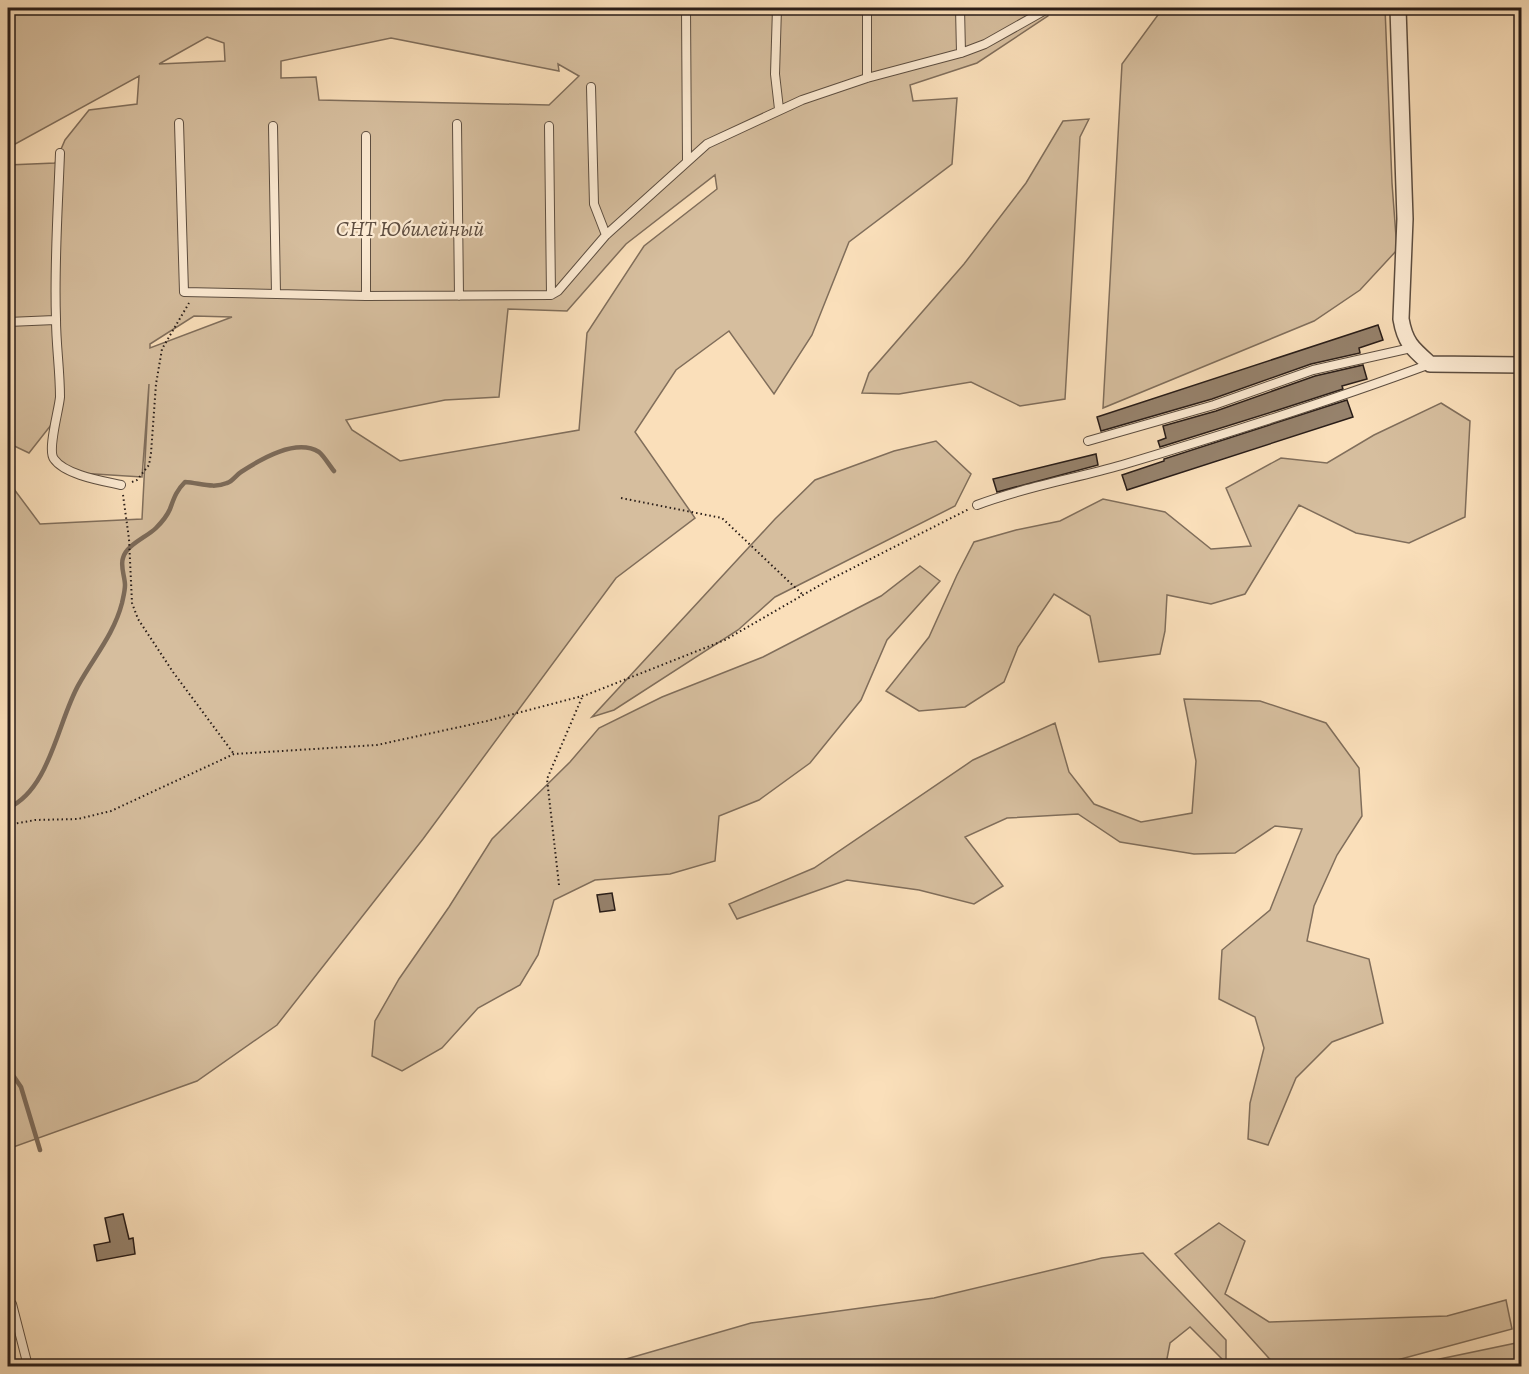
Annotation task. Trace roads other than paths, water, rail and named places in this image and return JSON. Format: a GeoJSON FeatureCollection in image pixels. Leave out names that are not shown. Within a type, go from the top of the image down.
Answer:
{"type":"FeatureCollection","features":[{"type":"Feature","properties":{"kind":"street"},"geometry":{"type":"LineString","coordinates":[[1398,8],[1405,219],[1401,319],[1404,335],[1411,348],[1430,364],[1521,365]]}},
{"type":"Feature","properties":{"kind":"lane"},"geometry":{"type":"LineString","coordinates":[[686,8],[687,161]]}},
{"type":"Feature","properties":{"kind":"lane"},"geometry":{"type":"LineString","coordinates":[[777,8],[775,74],[779,109]]}},
{"type":"Feature","properties":{"kind":"lane"},"geometry":{"type":"LineString","coordinates":[[867,8],[867,78]]}},
{"type":"Feature","properties":{"kind":"lane"},"geometry":{"type":"LineString","coordinates":[[960,8],[961,53]]}},
{"type":"Feature","properties":{"kind":"lane"},"geometry":{"type":"LineString","coordinates":[[179,123],[184,292],[366,296],[551,294],[558,291],[606,235],[707,144],[779,109],[867,78],[961,53],[985,44],[1049,8]]}},
{"type":"Feature","properties":{"kind":"lane"},"geometry":{"type":"LineString","coordinates":[[591,87],[594,204],[606,235]]}},
{"type":"Feature","properties":{"kind":"lane"},"geometry":{"type":"LineString","coordinates":[[457,123],[459,296]]}},
{"type":"Feature","properties":{"kind":"lane"},"geometry":{"type":"LineString","coordinates":[[273,126],[276,293]]}},
{"type":"Feature","properties":{"kind":"lane"},"geometry":{"type":"LineString","coordinates":[[549,126],[551,294]]}},
{"type":"Feature","properties":{"kind":"lane"},"geometry":{"type":"LineString","coordinates":[[366,136],[366,296]]}},
{"type":"Feature","properties":{"kind":"lane"},"geometry":{"type":"LineString","coordinates":[[60,153],[56,320],[60,373],[59,408],[51,451],[52,458],[63,467],[91,478],[121,485]]}},
{"type":"Feature","properties":{"kind":"lane"},"geometry":{"type":"LineString","coordinates":[[8,322],[56,320]]}},
{"type":"Feature","properties":{"kind":"lane"},"geometry":{"type":"LineString","coordinates":[[1088,441],[1214,405],[1313,370],[1411,348]]}},
{"type":"Feature","properties":{"kind":"lane"},"geometry":{"type":"LineString","coordinates":[[977,505],[1007,494],[1095,472],[1261,424],[1430,364]]}},
{"type":"Feature","properties":{"kind":"lane"},"geometry":{"type":"LineString","coordinates":[[12,1304],[28,1366]]}},
{"type":"Feature","properties":{"kind":"waterway"},"geometry":{"type":"LineString","coordinates":[[8,808],[22,799],[34,786],[51,753],[79,684],[114,625],[124,592],[122,564],[125,553],[162,522],[177,492],[185,482],[212,486],[222,485],[268,456],[300,447],[319,452],[334,471]]}},
{"type":"Feature","properties":{"kind":"waterway"},"geometry":{"type":"LineString","coordinates":[[8,1068],[21,1087],[40,1150]]}},
{"type":"Feature","properties":{"kind":"park label","name":"СНТ Юбилейный"},"geometry":{"type":"Point","coordinates":[410,229]}}]}
